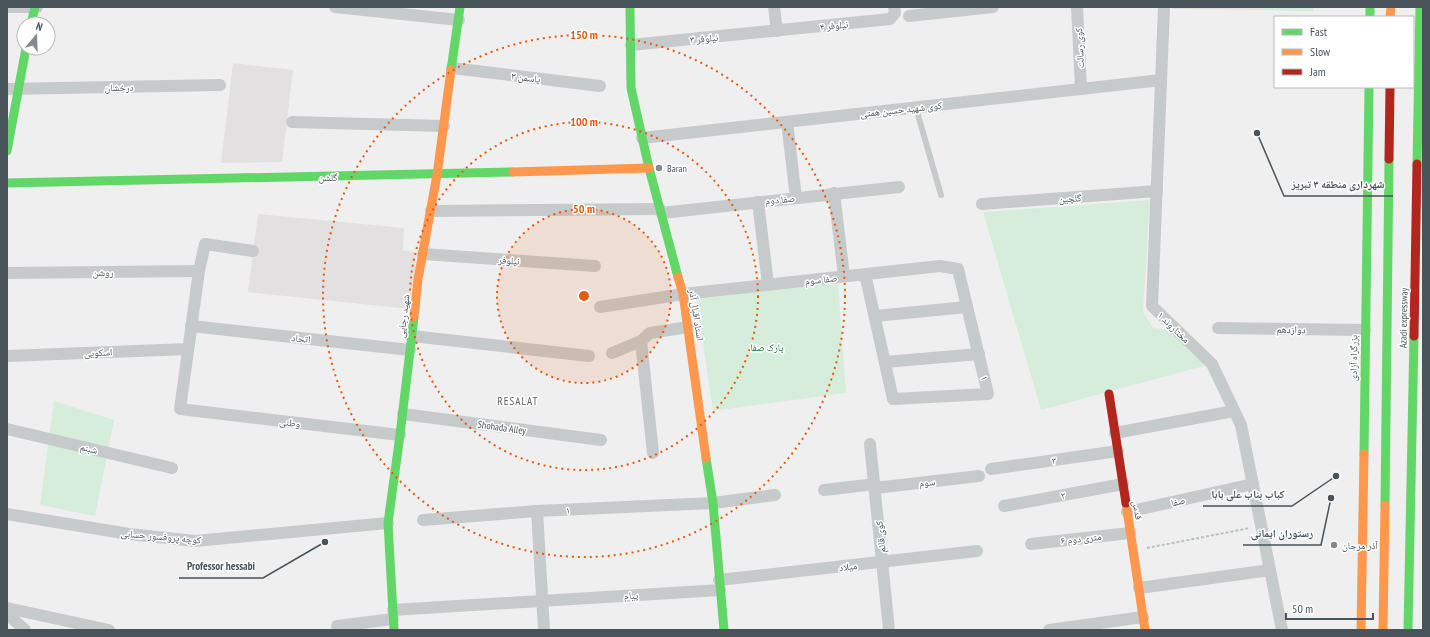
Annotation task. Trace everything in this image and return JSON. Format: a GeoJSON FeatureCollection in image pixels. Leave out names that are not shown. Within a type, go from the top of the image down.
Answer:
{"type":"FeatureCollection","features":[{"type":"Feature","properties":{"kind":"main road","name":"شهید رجایی"},"geometry":{"type":"LineString","coordinates":[[393,620],[388,523],[403,414],[418,279],[437,175],[460,7]]}},
{"type":"Feature","properties":{"kind":"main road","name":"استاد اقبال آذر"},"geometry":{"type":"LineString","coordinates":[[630,7],[631,88],[649,168],[683,294],[713,503],[724,630]]}},
{"type":"Feature","properties":{"kind":"main road","name":"Azadi expressway"},"geometry":{"type":"LineString","coordinates":[[1408,630],[1420,7]]}},
{"type":"Feature","properties":{"kind":"main road"},"geometry":{"type":"LineString","coordinates":[[7,151],[12,89],[23,56]]}},
{"type":"Feature","properties":{"kind":"main road","name":"بزرگراه آزادی"},"geometry":{"type":"LineString","coordinates":[[1361,630],[1369,88]]}},
{"type":"Feature","properties":{"kind":"main road","name":"Azadi expressway"},"geometry":{"type":"LineString","coordinates":[[1383,630],[1390,88]]}},
{"type":"Feature","properties":{"kind":"main road","name":"گلشن"},"geometry":{"type":"LineString","coordinates":[[7,183],[437,175],[649,168]]}},
{"type":"Feature","properties":{"kind":"main road","name":"قدس"},"geometry":{"type":"LineString","coordinates":[[1109,394],[1145,630]]}},
{"type":"Feature","properties":{"kind":"street"},"geometry":{"type":"LineString","coordinates":[[7,7],[35,7]]}},
{"type":"Feature","properties":{"kind":"street"},"geometry":{"type":"LineString","coordinates":[[335,7],[459,20]]}},
{"type":"Feature","properties":{"kind":"street"},"geometry":{"type":"LineString","coordinates":[[774,7],[777,31]]}},
{"type":"Feature","properties":{"kind":"street"},"geometry":{"type":"LineString","coordinates":[[909,16],[993,7]]}},
{"type":"Feature","properties":{"kind":"street","name":"کوی رسالت"},"geometry":{"type":"LineString","coordinates":[[1076,7],[1081,89]]}},
{"type":"Feature","properties":{"kind":"street","name":"مختاروند ۱"},"geometry":{"type":"LineString","coordinates":[[1164,7],[1152,306],[1212,364],[1241,425],[1282,630]]}},
{"type":"Feature","properties":{"kind":"street","name":"نیلوفر ۴"},"geometry":{"type":"LineString","coordinates":[[777,31],[892,13]]}},
{"type":"Feature","properties":{"kind":"street","name":"نیلوفر ۳"},"geometry":{"type":"LineString","coordinates":[[631,45],[777,31]]}},
{"type":"Feature","properties":{"kind":"street","name":"یاسمن ۳"},"geometry":{"type":"LineString","coordinates":[[452,68],[600,86]]}},
{"type":"Feature","properties":{"kind":"street","name":"کوی شهید حسین همتی"},"geometry":{"type":"LineString","coordinates":[[642,138],[1160,80]]}},
{"type":"Feature","properties":{"kind":"street","name":"درخشان"},"geometry":{"type":"LineString","coordinates":[[12,89],[220,85]]}},
{"type":"Feature","properties":{"kind":"street"},"geometry":{"type":"LineString","coordinates":[[292,122],[444,126]]}},
{"type":"Feature","properties":{"kind":"street"},"geometry":{"type":"LineString","coordinates":[[787,122],[796,198]]}},
{"type":"Feature","properties":{"kind":"street","name":"صفا دوم"},"geometry":{"type":"LineString","coordinates":[[431,210],[661,211],[899,187]]}},
{"type":"Feature","properties":{"kind":"street","name":"گلچین"},"geometry":{"type":"LineString","coordinates":[[982,204],[1157,191]]}},
{"type":"Feature","properties":{"kind":"street"},"geometry":{"type":"LineString","coordinates":[[834,193],[844,276]]}},
{"type":"Feature","properties":{"kind":"street"},"geometry":{"type":"LineString","coordinates":[[758,202],[768,284]]}},
{"type":"Feature","properties":{"kind":"street"},"geometry":{"type":"LineString","coordinates":[[188,349],[199,271],[205,244],[253,251]]}},
{"type":"Feature","properties":{"kind":"street","name":"نیلوفر"},"geometry":{"type":"LineString","coordinates":[[423,254],[595,266]]}},
{"type":"Feature","properties":{"kind":"street","name":"صفا سوم"},"geometry":{"type":"LineString","coordinates":[[600,307],[683,294],[768,284],[940,266],[958,269]]}},
{"type":"Feature","properties":{"kind":"street","name":"۱"},"geometry":{"type":"LineString","coordinates":[[885,362],[893,399],[988,394],[958,269]]}},
{"type":"Feature","properties":{"kind":"street","name":"روشن"},"geometry":{"type":"LineString","coordinates":[[7,273],[199,271]]}},
{"type":"Feature","properties":{"kind":"street"},"geometry":{"type":"LineString","coordinates":[[865,274],[885,362],[979,354]]}},
{"type":"Feature","properties":{"kind":"street"},"geometry":{"type":"LineString","coordinates":[[875,316],[967,307]]}},
{"type":"Feature","properties":{"kind":"street","name":"اتحاد"},"geometry":{"type":"LineString","coordinates":[[192,326],[410,350]]}},
{"type":"Feature","properties":{"kind":"street"},"geometry":{"type":"LineString","coordinates":[[612,353],[641,341],[650,333],[688,327]]}},
{"type":"Feature","properties":{"kind":"street","name":"دوازدهم"},"geometry":{"type":"LineString","coordinates":[[1218,328],[1365,330]]}},
{"type":"Feature","properties":{"kind":"street"},"geometry":{"type":"LineString","coordinates":[[412,336],[589,356]]}},
{"type":"Feature","properties":{"kind":"street"},"geometry":{"type":"LineString","coordinates":[[641,341],[653,452]]}},
{"type":"Feature","properties":{"kind":"street","name":"اسکویی"},"geometry":{"type":"LineString","coordinates":[[7,356],[188,349]]}},
{"type":"Feature","properties":{"kind":"street","name":"وطنی"},"geometry":{"type":"LineString","coordinates":[[188,349],[180,409],[400,435]]}},
{"type":"Feature","properties":{"kind":"street"},"geometry":{"type":"LineString","coordinates":[[1115,433],[1234,411]]}},
{"type":"Feature","properties":{"kind":"street","name":"Shohada Alley"},"geometry":{"type":"LineString","coordinates":[[403,414],[601,440]]}},
{"type":"Feature","properties":{"kind":"street","name":"شبنم"},"geometry":{"type":"LineString","coordinates":[[7,429],[172,468]]}},
{"type":"Feature","properties":{"kind":"street","name":"کوی قائم"},"geometry":{"type":"LineString","coordinates":[[870,444],[889,630]]}},
{"type":"Feature","properties":{"kind":"street","name":"۳"},"geometry":{"type":"LineString","coordinates":[[991,469],[1118,451]]}},
{"type":"Feature","properties":{"kind":"street","name":"سوم"},"geometry":{"type":"LineString","coordinates":[[875,486],[979,476]]}},
{"type":"Feature","properties":{"kind":"street","name":"۲"},"geometry":{"type":"LineString","coordinates":[[1004,506],[1122,484]]}},
{"type":"Feature","properties":{"kind":"street","name":"صفا"},"geometry":{"type":"LineString","coordinates":[[1127,512],[1253,484]]}},
{"type":"Feature","properties":{"kind":"street"},"geometry":{"type":"LineString","coordinates":[[824,490],[875,486]]}},
{"type":"Feature","properties":{"kind":"street"},"geometry":{"type":"LineString","coordinates":[[713,503],[775,495]]}},
{"type":"Feature","properties":{"kind":"street","name":"۱"},"geometry":{"type":"LineString","coordinates":[[423,520],[537,511],[713,503]]}},
{"type":"Feature","properties":{"kind":"street"},"geometry":{"type":"LineString","coordinates":[[537,511],[544,630]]}},
{"type":"Feature","properties":{"kind":"street","name":"کوچه پروفسور حسابی"},"geometry":{"type":"LineString","coordinates":[[7,514],[130,534],[195,542],[388,523]]}},
{"type":"Feature","properties":{"kind":"street","name":"۶ متری دوم"},"geometry":{"type":"LineString","coordinates":[[1031,544],[1130,532]]}},
{"type":"Feature","properties":{"kind":"street","name":"میلاد"},"geometry":{"type":"LineString","coordinates":[[720,585],[883,562],[977,551]]}},
{"type":"Feature","properties":{"kind":"street"},"geometry":{"type":"LineString","coordinates":[[1139,588],[1270,570]]}},
{"type":"Feature","properties":{"kind":"street","name":"پیام"},"geometry":{"type":"LineString","coordinates":[[337,626],[542,601],[720,585]]}},
{"type":"Feature","properties":{"kind":"street"},"geometry":{"type":"LineString","coordinates":[[7,608],[109,630]]}},
{"type":"Feature","properties":{"kind":"street"},"geometry":{"type":"LineString","coordinates":[[7,614],[25,630]]}},
{"type":"Feature","properties":{"kind":"street"},"geometry":{"type":"LineString","coordinates":[[1049,630],[1143,617]]}},
{"type":"Feature","properties":{"kind":"lane"},"geometry":{"type":"LineString","coordinates":[[916,108],[941,195]]}},
{"type":"Feature","properties":{"kind":"path"},"geometry":{"type":"LineString","coordinates":[[1133,551],[1261,526]]}},
{"type":"Feature","properties":{"kind":"shaded area"},"geometry":{"type":"Polygon","coordinates":[[[1173,7],[1262,7],[1262,10],[1173,9],[1173,7]]]}},
{"type":"Feature","properties":{"kind":"shaded area"},"geometry":{"type":"Polygon","coordinates":[[[233,63],[293,70],[282,162],[221,163],[233,63]]]}},
{"type":"Feature","properties":{"kind":"shaded area"},"geometry":{"type":"Polygon","coordinates":[[[258,214],[404,228],[403,250],[417,253],[409,309],[248,292],[258,214]]]}},
{"type":"Feature","properties":{"kind":"green space"},"geometry":{"type":"Polygon","coordinates":[[[1262,7],[1313,7],[1313,11],[1262,10],[1262,7]]]}},
{"type":"Feature","properties":{"kind":"green space"},"geometry":{"type":"Polygon","coordinates":[[[1150,200],[1143,311],[1153,328],[1187,332],[1204,366],[1041,410],[983,212],[1150,200]]]}},
{"type":"Feature","properties":{"kind":"green space","name":"پارک صفا"},"geometry":{"type":"Polygon","coordinates":[[[838,284],[846,393],[713,411],[696,297],[838,284]]]}},
{"type":"Feature","properties":{"kind":"green space"},"geometry":{"type":"Polygon","coordinates":[[[54,401],[114,420],[95,516],[40,505],[54,401]]]}},
{"type":"Feature","properties":{"kind":"traffic: fast"},"geometry":{"type":"LineString","coordinates":[[33,16],[35,7]]}},
{"type":"Feature","properties":{"kind":"traffic: fast"},"geometry":{"type":"LineString","coordinates":[[451,70],[460,7]]}},
{"type":"Feature","properties":{"kind":"traffic: fast"},"geometry":{"type":"LineString","coordinates":[[630,7],[631,88],[649,168],[678,277]]}},
{"type":"Feature","properties":{"kind":"traffic: fast"},"geometry":{"type":"LineString","coordinates":[[1370,7],[1370,16]]}},
{"type":"Feature","properties":{"kind":"traffic: fast"},"geometry":{"type":"LineString","coordinates":[[1417,164],[1420,7]]}},
{"type":"Feature","properties":{"kind":"traffic: fast"},"geometry":{"type":"LineString","coordinates":[[7,151],[25,56]]}},
{"type":"Feature","properties":{"kind":"traffic: fast"},"geometry":{"type":"LineString","coordinates":[[1364,454],[1369,88]]}},
{"type":"Feature","properties":{"kind":"traffic: fast"},"geometry":{"type":"LineString","coordinates":[[1385,505],[1389,159]]}},
{"type":"Feature","properties":{"kind":"traffic: fast"},"geometry":{"type":"LineString","coordinates":[[7,183],[513,172]]}},
{"type":"Feature","properties":{"kind":"traffic: fast"},"geometry":{"type":"LineString","coordinates":[[394,630],[388,523],[414,317]]}},
{"type":"Feature","properties":{"kind":"traffic: fast"},"geometry":{"type":"LineString","coordinates":[[1408,630],[1414,336]]}},
{"type":"Feature","properties":{"kind":"traffic: fast"},"geometry":{"type":"LineString","coordinates":[[706,458],[713,503],[724,630]]}},
{"type":"Feature","properties":{"kind":"traffic: slow"},"geometry":{"type":"LineString","coordinates":[[1390,16],[1391,7]]}},
{"type":"Feature","properties":{"kind":"traffic: slow"},"geometry":{"type":"LineString","coordinates":[[414,317],[418,279],[437,175],[451,70]]}},
{"type":"Feature","properties":{"kind":"traffic: slow"},"geometry":{"type":"LineString","coordinates":[[513,172],[649,168]]}},
{"type":"Feature","properties":{"kind":"traffic: slow"},"geometry":{"type":"LineString","coordinates":[[678,277],[683,294],[706,458]]}},
{"type":"Feature","properties":{"kind":"traffic: slow"},"geometry":{"type":"LineString","coordinates":[[1361,630],[1364,454]]}},
{"type":"Feature","properties":{"kind":"traffic: slow"},"geometry":{"type":"LineString","coordinates":[[1126,503],[1145,630]]}},
{"type":"Feature","properties":{"kind":"traffic: slow"},"geometry":{"type":"LineString","coordinates":[[1383,630],[1385,505]]}},
{"type":"Feature","properties":{"kind":"traffic: jam"},"geometry":{"type":"LineString","coordinates":[[1389,159],[1390,88]]}},
{"type":"Feature","properties":{"kind":"traffic: jam"},"geometry":{"type":"LineString","coordinates":[[1414,336],[1417,164]]}},
{"type":"Feature","properties":{"kind":"traffic: jam"},"geometry":{"type":"LineString","coordinates":[[1109,394],[1126,503]]}},
{"type":"Feature","properties":{"kind":"place","name":"شهرداری منطقه ۳ تبریز"},"geometry":{"type":"Point","coordinates":[1257,133]}},
{"type":"Feature","properties":{"kind":"place","name":"Baran"},"geometry":{"type":"Point","coordinates":[659,168]}},
{"type":"Feature","properties":{"kind":"place","name":"کباب بناب علی بابا"},"geometry":{"type":"Point","coordinates":[1336,476]}},
{"type":"Feature","properties":{"kind":"place","name":"رستوران ایمانی"},"geometry":{"type":"Point","coordinates":[1331,498]}},
{"type":"Feature","properties":{"kind":"place","name":"Professor hessabi"},"geometry":{"type":"Point","coordinates":[325,542]}},
{"type":"Feature","properties":{"kind":"place","name":"آذر مرجان"},"geometry":{"type":"Point","coordinates":[1334,545]}},
{"type":"Feature","properties":{"kind":"district","name":"RESALAT"},"geometry":{"type":"Point","coordinates":[518,401]}}]}
